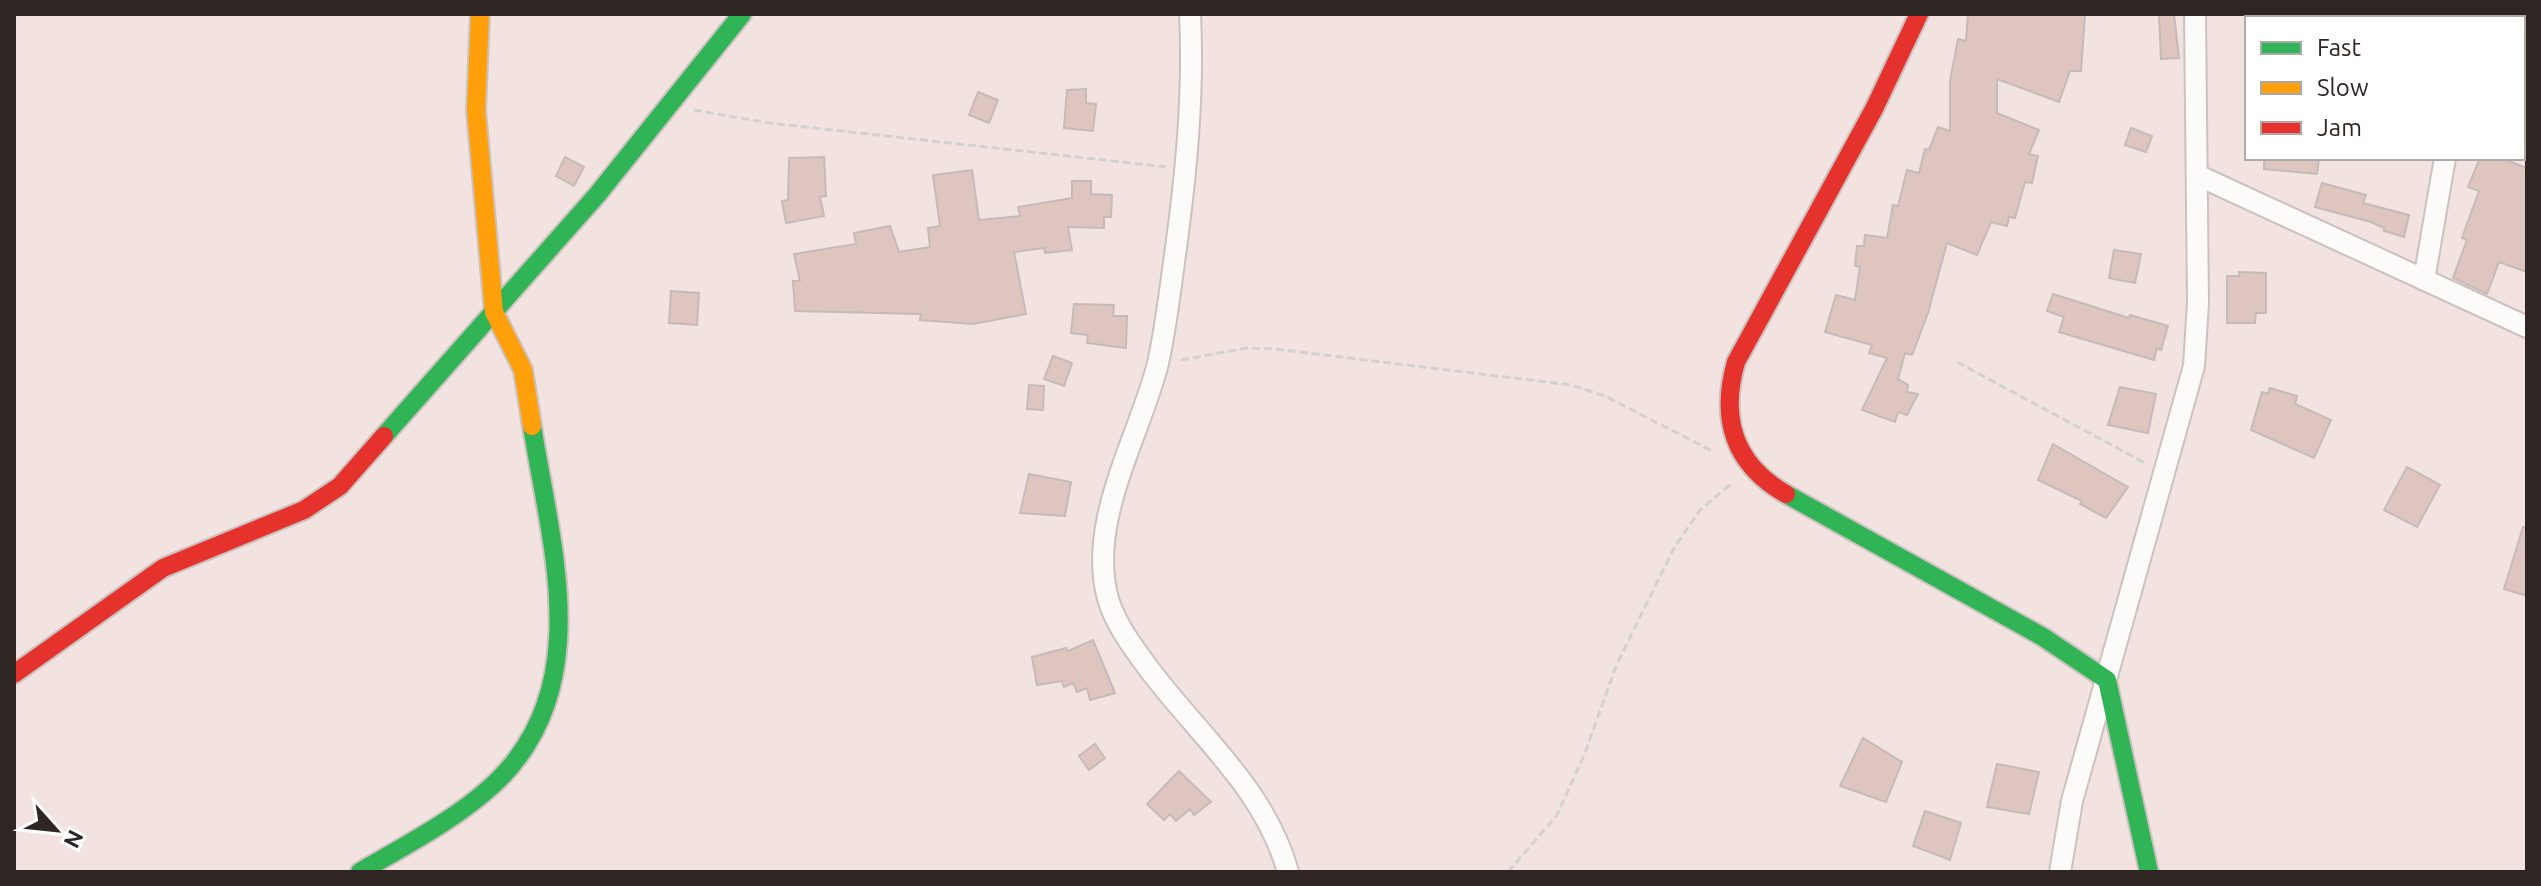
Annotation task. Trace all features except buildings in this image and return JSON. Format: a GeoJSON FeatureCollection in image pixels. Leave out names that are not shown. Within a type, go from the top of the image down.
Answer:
{"type":"FeatureCollection","features":[{"type":"Feature","properties":{"kind":"street"},"geometry":{"type":"LineString","coordinates":[[360,872],[420,837],[493,785],[519,754],[546,706],[559,656],[560,605],[523,370],[494,312],[476,110],[480,14]]}},
{"type":"Feature","properties":{"kind":"street"},"geometry":{"type":"LineString","coordinates":[[14,674],[163,568],[304,510],[340,486],[597,195],[742,14]]}},
{"type":"Feature","properties":{"kind":"street"},"geometry":{"type":"LineString","coordinates":[[1190,14],[1187,169],[1157,365],[1110,508],[1104,571],[1109,603],[1130,643],[1262,808],[1288,872]]}},
{"type":"Feature","properties":{"kind":"street"},"geometry":{"type":"LineString","coordinates":[[1919,14],[1874,109],[1736,362],[1727,387],[1732,434],[1750,468],[1786,496],[2043,637],[2107,680],[2149,872]]}},
{"type":"Feature","properties":{"kind":"street"},"geometry":{"type":"LineString","coordinates":[[2060,872],[2072,801],[2194,366],[2198,303],[2195,14]]}},
{"type":"Feature","properties":{"kind":"street"},"geometry":{"type":"LineString","coordinates":[[2424,280],[2445,160]]}},
{"type":"Feature","properties":{"kind":"street"},"geometry":{"type":"LineString","coordinates":[[2197,175],[2527,327]]}},
{"type":"Feature","properties":{"kind":"path"},"geometry":{"type":"LineString","coordinates":[[667,106],[769,123],[1187,169]]}},
{"type":"Feature","properties":{"kind":"path"},"geometry":{"type":"LineString","coordinates":[[1157,365],[1206,354],[1275,349],[1571,385],[1605,396],[1687,441],[1750,468],[1700,510],[1674,548],[1616,666],[1585,753],[1557,815],[1508,872]]}},
{"type":"Feature","properties":{"kind":"path"},"geometry":{"type":"LineString","coordinates":[[1957,362],[2163,473]]}},
{"type":"Feature","properties":{"kind":"traffic: fast"},"geometry":{"type":"LineString","coordinates":[[384,436],[597,195],[742,14]]}},
{"type":"Feature","properties":{"kind":"traffic: fast"},"geometry":{"type":"LineString","coordinates":[[360,872],[446,821],[493,785],[525,747],[546,705],[556,661],[559,614],[549,519],[532,426]]}},
{"type":"Feature","properties":{"kind":"traffic: fast"},"geometry":{"type":"LineString","coordinates":[[1786,494],[2043,637],[2107,680],[2149,872]]}},
{"type":"Feature","properties":{"kind":"traffic: slow"},"geometry":{"type":"LineString","coordinates":[[480,14],[476,110],[494,312],[523,370],[532,426]]}},
{"type":"Feature","properties":{"kind":"traffic: jam"},"geometry":{"type":"LineString","coordinates":[[1786,494],[1754,469],[1735,438],[1730,402],[1736,362],[1874,109],[1919,14]]}},
{"type":"Feature","properties":{"kind":"traffic: jam"},"geometry":{"type":"LineString","coordinates":[[14,674],[163,568],[304,510],[340,486],[384,436]]}}]}
